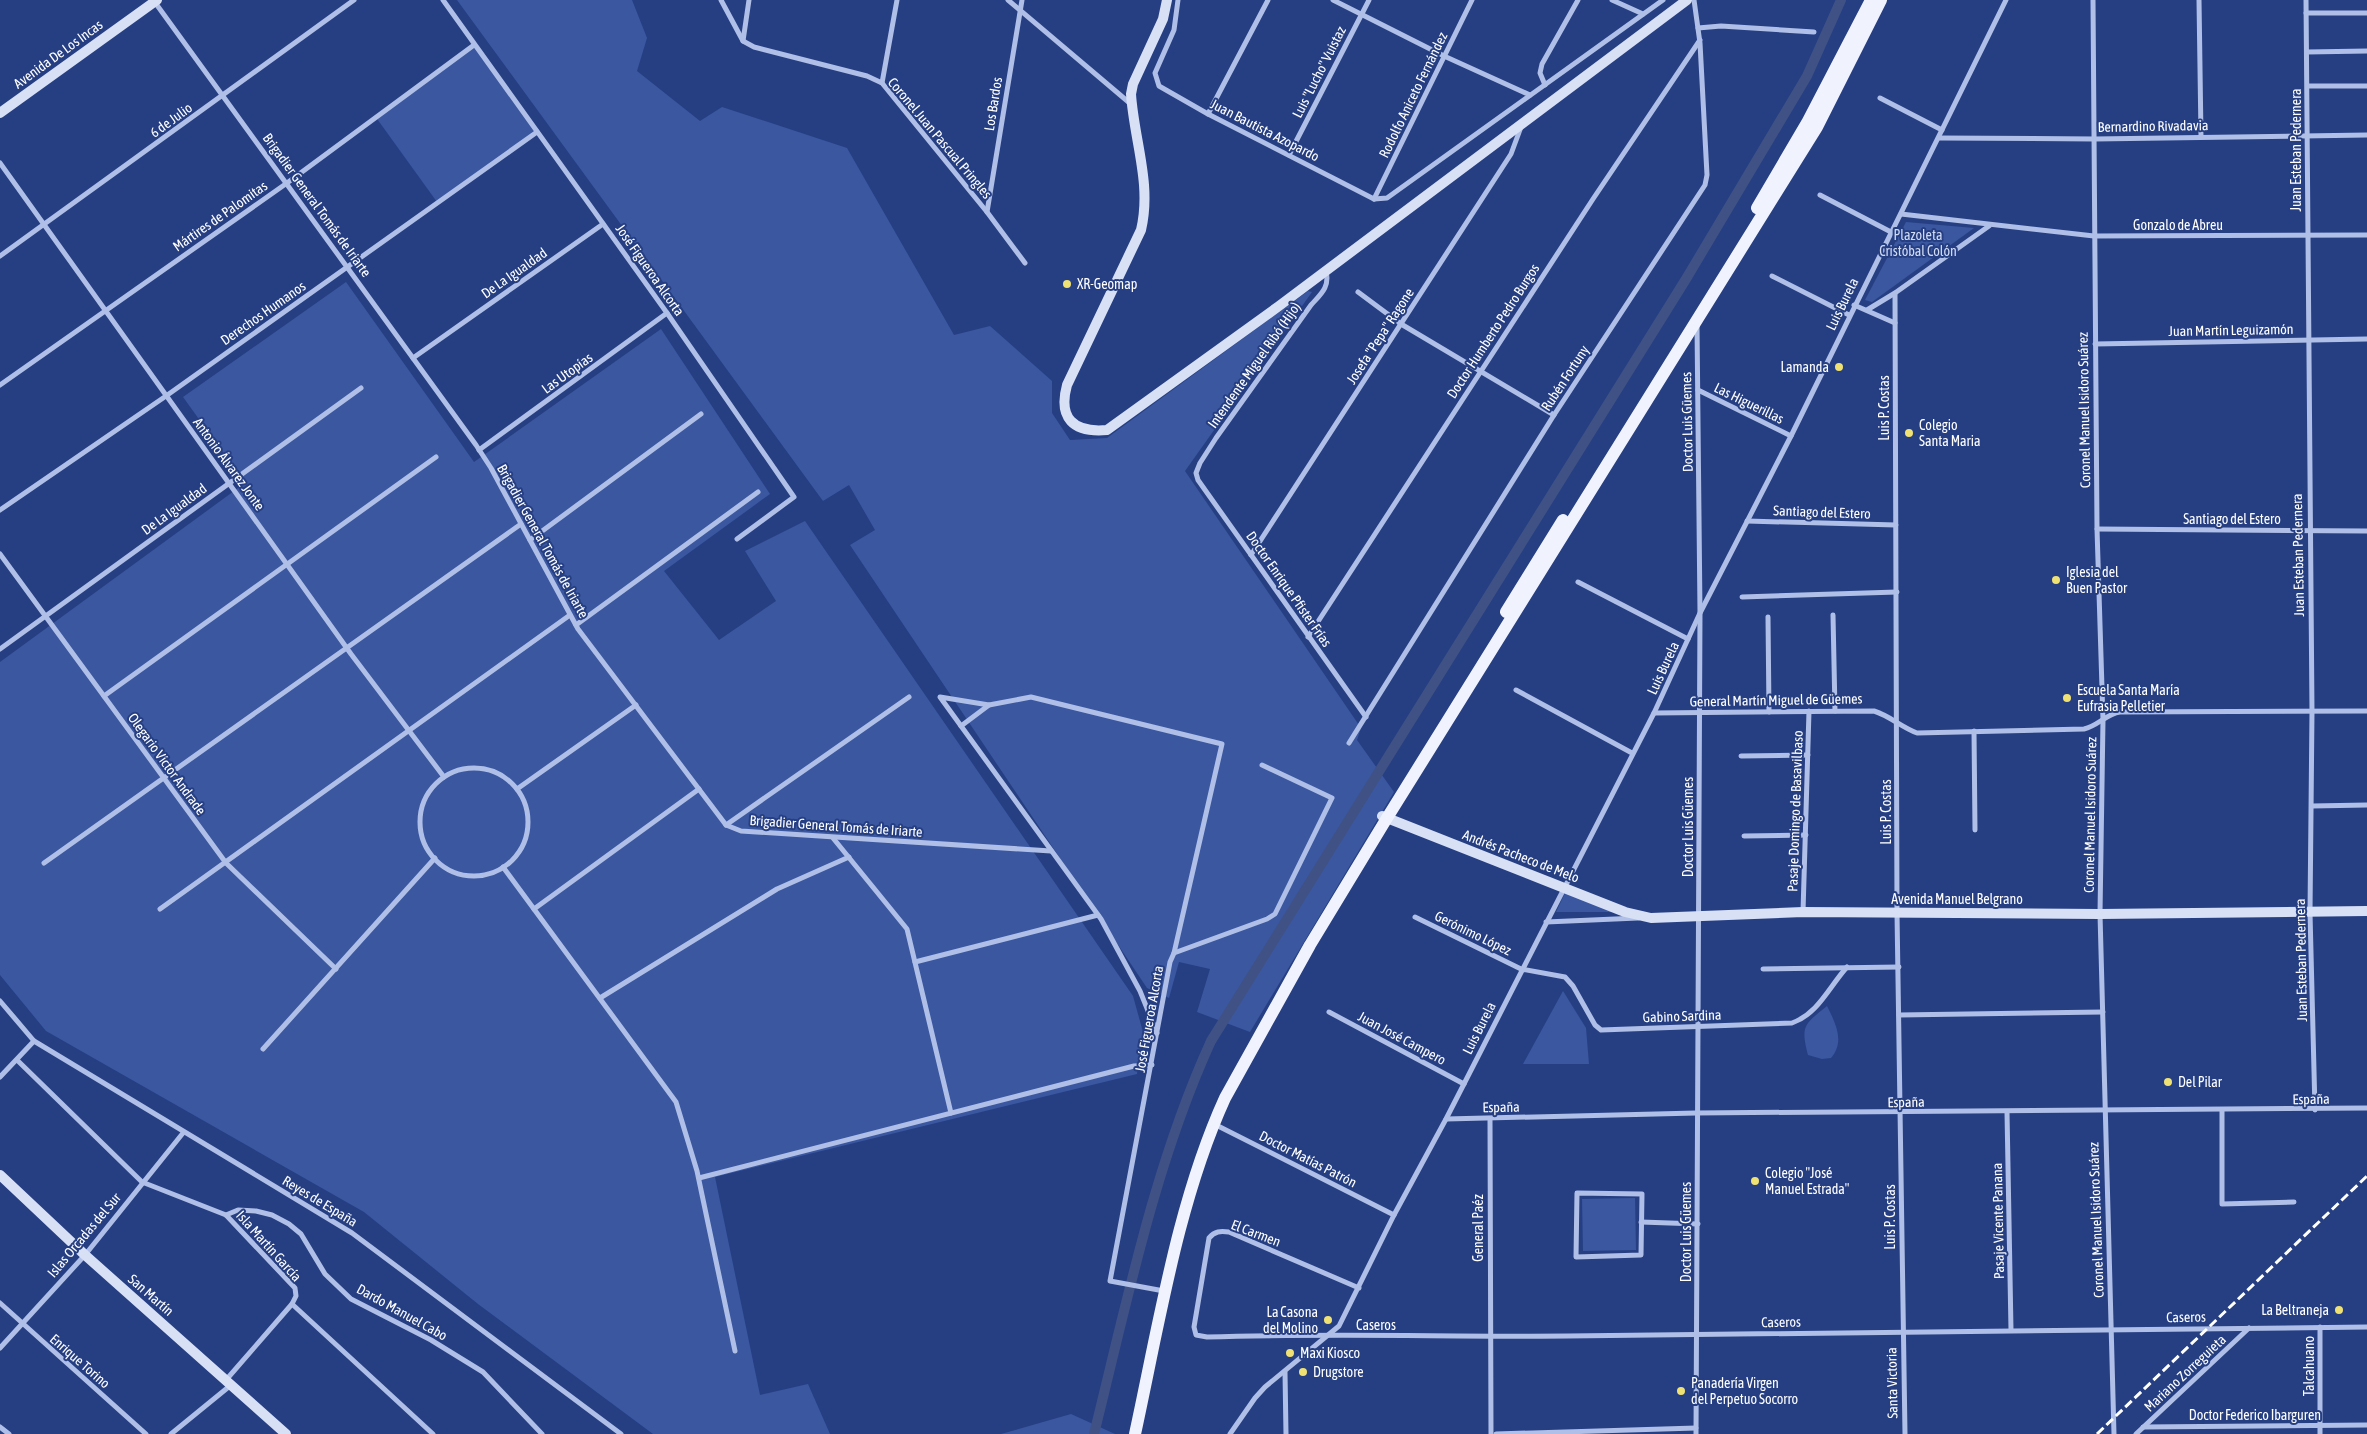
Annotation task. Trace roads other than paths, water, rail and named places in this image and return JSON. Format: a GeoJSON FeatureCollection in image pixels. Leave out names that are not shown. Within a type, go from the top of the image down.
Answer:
{"type":"FeatureCollection","features":[{"type":"Feature","properties":{"kind":"main road"},"geometry":{"type":"LineString","coordinates":[[1167,0],[1161,25],[1133,84],[1132,105],[1145,189],[1146,210],[1141,230],[1067,385],[1063,400],[1065,413],[1072,422],[1082,429],[1091,432],[1107,430],[1522,126],[1687,0]]}},
{"type":"Feature","properties":{"kind":"main road"},"geometry":{"type":"LineString","coordinates":[[1126,1434],[1187,1203],[1213,1124],[1229,1090],[1385,817],[1522,586],[1735,244],[1808,121],[1871,0]]}},
{"type":"Feature","properties":{"kind":"main road"},"geometry":{"type":"LineString","coordinates":[[1135,1434],[1190,1176],[1210,1119],[1266,1009],[1818,127],[1881,0]]}},
{"type":"Feature","properties":{"kind":"main road","name":"Avenida De Los Incas"},"geometry":{"type":"LineString","coordinates":[[0,113],[155,1]]}},
{"type":"Feature","properties":{"kind":"main road","name":"Andrés Pacheco de Melo"},"geometry":{"type":"LineString","coordinates":[[1385,817],[1625,912],[1651,918]]}},
{"type":"Feature","properties":{"kind":"main road","name":"Avenida Manuel Belgrano"},"geometry":{"type":"LineString","coordinates":[[1651,918],[1803,912],[2100,914],[2367,911]]}},
{"type":"Feature","properties":{"kind":"main road","name":"San Martín"},"geometry":{"type":"LineString","coordinates":[[0,1175],[85,1255],[286,1434]]}},
{"type":"Feature","properties":{"kind":"street","name":"6 de Julio"},"geometry":{"type":"LineString","coordinates":[[0,256],[224,96],[354,0]]}},
{"type":"Feature","properties":{"kind":"street","name":"José Figueroa Alcorta"},"geometry":{"type":"LineString","coordinates":[[443,0],[667,313],[794,497],[737,539]]}},
{"type":"Feature","properties":{"kind":"street"},"geometry":{"type":"LineString","coordinates":[[721,0],[742,41]]}},
{"type":"Feature","properties":{"kind":"street"},"geometry":{"type":"LineString","coordinates":[[742,41],[749,0]]}},
{"type":"Feature","properties":{"kind":"street"},"geometry":{"type":"LineString","coordinates":[[882,83],[897,0]]}},
{"type":"Feature","properties":{"kind":"street"},"geometry":{"type":"LineString","coordinates":[[1008,0],[1132,105]]}},
{"type":"Feature","properties":{"kind":"street","name":"Los Bardos"},"geometry":{"type":"LineString","coordinates":[[987,212],[1022,0]]}},
{"type":"Feature","properties":{"kind":"street","name":"Juan Bautista Azopardo"},"geometry":{"type":"LineString","coordinates":[[1178,0],[1174,30],[1155,73],[1159,86],[1208,114],[1374,199]]}},
{"type":"Feature","properties":{"kind":"street"},"geometry":{"type":"LineString","coordinates":[[1208,114],[1268,0]]}},
{"type":"Feature","properties":{"kind":"street"},"geometry":{"type":"LineString","coordinates":[[1333,0],[1444,56],[1530,95]]}},
{"type":"Feature","properties":{"kind":"street","name":"Luis \"Lucho\" Vuistaz"},"geometry":{"type":"LineString","coordinates":[[1289,155],[1369,0]]}},
{"type":"Feature","properties":{"kind":"street","name":"Rodolfo Aniceto Fernández"},"geometry":{"type":"LineString","coordinates":[[1374,199],[1472,0]]}},
{"type":"Feature","properties":{"kind":"street"},"geometry":{"type":"LineString","coordinates":[[1545,85],[1540,73],[1542,64],[1578,0]]}},
{"type":"Feature","properties":{"kind":"street"},"geometry":{"type":"LineString","coordinates":[[1612,0],[1643,14]]}},
{"type":"Feature","properties":{"kind":"street"},"geometry":{"type":"LineString","coordinates":[[1374,199],[1387,198],[1663,0]]}},
{"type":"Feature","properties":{"kind":"street","name":"Rubén Fortuny"},"geometry":{"type":"LineString","coordinates":[[1349,743],[1554,415],[1705,185],[1700,40],[1694,0]]}},
{"type":"Feature","properties":{"kind":"street","name":"Luis Burela"},"geometry":{"type":"LineString","coordinates":[[1230,1434],[1255,1398],[1339,1326],[1394,1215],[1446,1119],[1654,713],[1700,613],[1939,138],[2006,0]]}},
{"type":"Feature","properties":{"kind":"street","name":"Coronel Manuel Isidoro Suárez"},"geometry":{"type":"LineString","coordinates":[[2093,0],[2097,530],[2103,720],[2100,914],[2114,1434]]}},
{"type":"Feature","properties":{"kind":"street"},"geometry":{"type":"LineString","coordinates":[[2199,0],[2201,136]]}},
{"type":"Feature","properties":{"kind":"street","name":"Juan Esteban Pedernera"},"geometry":{"type":"LineString","coordinates":[[2306,0],[2312,711],[2310,913],[2315,1110]]}},
{"type":"Feature","properties":{"kind":"street","name":"Brigadier General Tomás de Iriarte"},"geometry":{"type":"LineString","coordinates":[[155,1],[479,450],[522,524],[576,625],[726,825],[741,831],[1051,851]]}},
{"type":"Feature","properties":{"kind":"street"},"geometry":{"type":"LineString","coordinates":[[2306,14],[2367,13]]}},
{"type":"Feature","properties":{"kind":"street"},"geometry":{"type":"LineString","coordinates":[[1698,28],[1722,26],[1814,32]]}},
{"type":"Feature","properties":{"kind":"street","name":"Doctor Humberto Pedro Burgos"},"geometry":{"type":"LineString","coordinates":[[1308,636],[1480,371],[1700,40]]}},
{"type":"Feature","properties":{"kind":"street","name":"Coronel Juan Pascual Pringles"},"geometry":{"type":"LineString","coordinates":[[742,41],[754,46],[867,76],[882,83],[987,212],[1025,263]]}},
{"type":"Feature","properties":{"kind":"street","name":"Mártires de Palomitas"},"geometry":{"type":"LineString","coordinates":[[0,385],[287,183],[474,45]]}},
{"type":"Feature","properties":{"kind":"street"},"geometry":{"type":"LineString","coordinates":[[2307,52],[2367,51]]}},
{"type":"Feature","properties":{"kind":"street"},"geometry":{"type":"LineString","coordinates":[[2308,86],[2367,86]]}},
{"type":"Feature","properties":{"kind":"street"},"geometry":{"type":"LineString","coordinates":[[1880,98],[1942,130]]}},
{"type":"Feature","properties":{"kind":"street","name":"Josefa \"Pepa\" Ragone"},"geometry":{"type":"LineString","coordinates":[[1251,555],[1512,154],[1522,126]]}},
{"type":"Feature","properties":{"kind":"street","name":"Derechos Humanos"},"geometry":{"type":"LineString","coordinates":[[0,510],[166,396],[537,132]]}},
{"type":"Feature","properties":{"kind":"street","name":"Bernardino Rivadavia"},"geometry":{"type":"LineString","coordinates":[[1939,138],[2095,139],[2367,135]]}},
{"type":"Feature","properties":{"kind":"street","name":"Antonio Álvarez Jonte"},"geometry":{"type":"LineString","coordinates":[[0,163],[287,564],[444,777]]}},
{"type":"Feature","properties":{"kind":"street"},"geometry":{"type":"LineString","coordinates":[[1820,195],[1891,232]]}},
{"type":"Feature","properties":{"kind":"street","name":"Gonzalo de Abreu"},"geometry":{"type":"LineString","coordinates":[[1901,214],[1989,226],[2094,236],[2367,235]]}},
{"type":"Feature","properties":{"kind":"street","name":"De La Igualdad"},"geometry":{"type":"LineString","coordinates":[[413,358],[603,224]]}},
{"type":"Feature","properties":{"kind":"street"},"geometry":{"type":"LineString","coordinates":[[1867,310],[1895,293],[1989,226]]}},
{"type":"Feature","properties":{"kind":"street","name":"Intendente Miguel Ribó (Hijo)"},"geometry":{"type":"LineString","coordinates":[[1196,473],[1216,438],[1311,305],[1323,292],[1328,280],[1326,271]]}},
{"type":"Feature","properties":{"kind":"street"},"geometry":{"type":"LineString","coordinates":[[1772,276],[1849,315]]}},
{"type":"Feature","properties":{"kind":"street"},"geometry":{"type":"LineString","coordinates":[[1358,292],[1401,324],[1554,415]]}},
{"type":"Feature","properties":{"kind":"street","name":"Luis P. Costas"},"geometry":{"type":"LineString","coordinates":[[1895,293],[1897,913],[1901,1113],[1902,1332]]}},
{"type":"Feature","properties":{"kind":"street"},"geometry":{"type":"LineString","coordinates":[[1854,305],[1895,323]]}},
{"type":"Feature","properties":{"kind":"street","name":"Las Utopías"},"geometry":{"type":"LineString","coordinates":[[479,450],[667,313]]}},
{"type":"Feature","properties":{"kind":"street","name":"Doctor Luis Güemes"},"geometry":{"type":"LineString","coordinates":[[1696,1431],[1698,1224],[1696,1027],[1699,916],[1700,712],[1697,320]]}},
{"type":"Feature","properties":{"kind":"street","name":"Juan Martín Leguizamón"},"geometry":{"type":"LineString","coordinates":[[2095,344],[2367,339]]}},
{"type":"Feature","properties":{"kind":"street","name":"De La Igualdad"},"geometry":{"type":"LineString","coordinates":[[0,649],[361,388]]}},
{"type":"Feature","properties":{"kind":"street","name":"Las Higuerillas"},"geometry":{"type":"LineString","coordinates":[[1698,390],[1790,436]]}},
{"type":"Feature","properties":{"kind":"street"},"geometry":{"type":"LineString","coordinates":[[530,540],[701,414]]}},
{"type":"Feature","properties":{"kind":"street"},"geometry":{"type":"LineString","coordinates":[[104,696],[436,457]]}},
{"type":"Feature","properties":{"kind":"street","name":"Doctor Enrique Pfister Frías"},"geometry":{"type":"LineString","coordinates":[[1196,473],[1198,480],[1366,716]]}},
{"type":"Feature","properties":{"kind":"street"},"geometry":{"type":"LineString","coordinates":[[576,625],[758,492]]}},
{"type":"Feature","properties":{"kind":"street","name":"Santiago del Estero"},"geometry":{"type":"LineString","coordinates":[[1747,521],[1896,525]]}},
{"type":"Feature","properties":{"kind":"street"},"geometry":{"type":"LineString","coordinates":[[44,863],[522,524]]}},
{"type":"Feature","properties":{"kind":"street","name":"Santiago del Estero"},"geometry":{"type":"LineString","coordinates":[[2097,530],[2367,531]]}},
{"type":"Feature","properties":{"kind":"street","name":"Olegario Víctor Andrade"},"geometry":{"type":"LineString","coordinates":[[0,554],[226,862],[336,969]]}},
{"type":"Feature","properties":{"kind":"street"},"geometry":{"type":"LineString","coordinates":[[1578,582],[1688,639]]}},
{"type":"Feature","properties":{"kind":"street"},"geometry":{"type":"LineString","coordinates":[[1742,597],[1897,592]]}},
{"type":"Feature","properties":{"kind":"street"},"geometry":{"type":"LineString","coordinates":[[160,909],[570,615]]}},
{"type":"Feature","properties":{"kind":"street"},"geometry":{"type":"LineString","coordinates":[[1833,615],[1836,711]]}},
{"type":"Feature","properties":{"kind":"street"},"geometry":{"type":"LineString","coordinates":[[1768,617],[1769,712]]}},
{"type":"Feature","properties":{"kind":"street"},"geometry":{"type":"LineString","coordinates":[[1516,690],[1632,753]]}},
{"type":"Feature","properties":{"kind":"street"},"geometry":{"type":"LineString","coordinates":[[726,825],[909,697]]}},
{"type":"Feature","properties":{"kind":"street"},"geometry":{"type":"LineString","coordinates":[[1158,1034],[1140,991],[1098,915],[940,697],[988,705],[1030,697],[1222,744],[1174,953]]}},
{"type":"Feature","properties":{"kind":"street"},"geometry":{"type":"LineString","coordinates":[[517,789],[636,705]]}},
{"type":"Feature","properties":{"kind":"street"},"geometry":{"type":"LineString","coordinates":[[961,726],[988,705]]}},
{"type":"Feature","properties":{"kind":"street","name":"Pasaje Domingo de Basavilbaso"},"geometry":{"type":"LineString","coordinates":[[1803,912],[1809,711]]}},
{"type":"Feature","properties":{"kind":"street","name":"General Martín Miguel de Güemes"},"geometry":{"type":"LineString","coordinates":[[1654,713],[1874,711],[1886,714],[1907,729],[1917,732],[2084,729],[2094,726],[2112,713],[2120,712],[2367,711]]}},
{"type":"Feature","properties":{"kind":"street"},"geometry":{"type":"LineString","coordinates":[[1974,731],[1975,830]]}},
{"type":"Feature","properties":{"kind":"street"},"geometry":{"type":"LineString","coordinates":[[1740,756],[1808,755]]}},
{"type":"Feature","properties":{"kind":"street","name":"José Figueroa Alcorta"},"geometry":{"type":"LineString","coordinates":[[1164,1291],[1110,1281],[1158,1034],[1170,962],[1174,953],[1267,919],[1275,914],[1332,798],[1262,765]]}},
{"type":"Feature","properties":{"kind":"street"},"geometry":{"type":"LineString","coordinates":[[479,768],[497,772],[517,789],[523,797],[528,814],[528,833],[521,850],[503,867],[494,872],[476,876],[459,874],[444,866],[435,858],[423,839],[420,822],[423,804],[431,789],[444,777],[460,770],[479,768]]}},
{"type":"Feature","properties":{"kind":"street"},"geometry":{"type":"LineString","coordinates":[[534,909],[699,789]]}},
{"type":"Feature","properties":{"kind":"street"},"geometry":{"type":"LineString","coordinates":[[2312,806],[2367,805]]}},
{"type":"Feature","properties":{"kind":"street"},"geometry":{"type":"LineString","coordinates":[[1744,836],[1806,835]]}},
{"type":"Feature","properties":{"kind":"street"},"geometry":{"type":"LineString","coordinates":[[832,838],[907,929],[951,1113]]}},
{"type":"Feature","properties":{"kind":"street"},"geometry":{"type":"LineString","coordinates":[[600,998],[777,889],[848,857]]}},
{"type":"Feature","properties":{"kind":"street"},"geometry":{"type":"LineString","coordinates":[[263,1049],[435,858]]}},
{"type":"Feature","properties":{"kind":"street"},"geometry":{"type":"LineString","coordinates":[[503,867],[676,1102],[699,1178],[735,1351]]}},
{"type":"Feature","properties":{"kind":"street"},"geometry":{"type":"LineString","coordinates":[[915,962],[1098,915]]}},
{"type":"Feature","properties":{"kind":"street","name":"Gerónimo López"},"geometry":{"type":"LineString","coordinates":[[1415,917],[1522,969]]}},
{"type":"Feature","properties":{"kind":"street","name":"Avenida Manuel Belgrano"},"geometry":{"type":"LineString","coordinates":[[1546,922],[1651,918]]}},
{"type":"Feature","properties":{"kind":"street","name":"Gabino Sardina"},"geometry":{"type":"LineString","coordinates":[[1522,969],[1565,977],[1573,986],[1595,1025],[1601,1030],[1792,1023],[1804,1018],[1816,1008],[1846,967]]}},
{"type":"Feature","properties":{"kind":"street"},"geometry":{"type":"LineString","coordinates":[[1763,969],[1899,967]]}},
{"type":"Feature","properties":{"kind":"street","name":"Reyes de España"},"geometry":{"type":"LineString","coordinates":[[0,1002],[34,1041],[183,1133],[352,1233],[621,1434]]}},
{"type":"Feature","properties":{"kind":"street","name":"Juan José Campero"},"geometry":{"type":"LineString","coordinates":[[1329,1012],[1464,1084]]}},
{"type":"Feature","properties":{"kind":"street"},"geometry":{"type":"LineString","coordinates":[[1899,1015],[2103,1012]]}},
{"type":"Feature","properties":{"kind":"street"},"geometry":{"type":"LineString","coordinates":[[0,1076],[34,1041]]}},
{"type":"Feature","properties":{"kind":"street","name":"Isla Martín García"},"geometry":{"type":"LineString","coordinates":[[17,1060],[142,1182],[226,1215],[295,1288],[296,1296],[292,1304],[433,1434]]}},
{"type":"Feature","properties":{"kind":"street"},"geometry":{"type":"LineString","coordinates":[[699,1178],[1134,1066],[1152,1065]]}},
{"type":"Feature","properties":{"kind":"street","name":"España"},"geometry":{"type":"LineString","coordinates":[[1446,1119],[1696,1114],[2222,1111],[2367,1108]]}},
{"type":"Feature","properties":{"kind":"street"},"geometry":{"type":"LineString","coordinates":[[2222,1111],[2222,1204],[2294,1202]]}},
{"type":"Feature","properties":{"kind":"street","name":"Pasaje Vicente Panana"},"geometry":{"type":"LineString","coordinates":[[2006,1112],[2011,1330]]}},
{"type":"Feature","properties":{"kind":"street","name":"General Paéz"},"geometry":{"type":"LineString","coordinates":[[1490,1118],[1489,1337],[1491,1434]]}},
{"type":"Feature","properties":{"kind":"street","name":"Doctor Matías Patrón"},"geometry":{"type":"LineString","coordinates":[[1213,1124],[1394,1215]]}},
{"type":"Feature","properties":{"kind":"street","name":"Islas Orcadas del Sur"},"geometry":{"type":"LineString","coordinates":[[0,1348],[85,1255],[183,1133]]}},
{"type":"Feature","properties":{"kind":"street"},"geometry":{"type":"LineString","coordinates":[[1577,1193],[1642,1194],[1641,1222],[1641,1255],[1576,1257],[1577,1193]]}},
{"type":"Feature","properties":{"kind":"street","name":"Dardo Manuel Cabo"},"geometry":{"type":"LineString","coordinates":[[226,1215],[238,1210],[256,1211],[272,1215],[289,1224],[300,1234],[325,1274],[351,1298],[431,1340],[483,1372],[542,1434]]}},
{"type":"Feature","properties":{"kind":"street"},"geometry":{"type":"LineString","coordinates":[[1641,1222],[1698,1224]]}},
{"type":"Feature","properties":{"kind":"street","name":"El Carmen"},"geometry":{"type":"LineString","coordinates":[[1196,1335],[1194,1327],[1209,1238],[1214,1233],[1228,1232],[1359,1288]]}},
{"type":"Feature","properties":{"kind":"street","name":"Enrique Torino"},"geometry":{"type":"LineString","coordinates":[[0,1303],[21,1324],[146,1434]]}},
{"type":"Feature","properties":{"kind":"street"},"geometry":{"type":"LineString","coordinates":[[171,1434],[229,1382],[292,1304]]}},
{"type":"Feature","properties":{"kind":"street","name":"Talcahuano"},"geometry":{"type":"LineString","coordinates":[[2320,1327],[2320,1434]]}},
{"type":"Feature","properties":{"kind":"street","name":"Caseros"},"geometry":{"type":"LineString","coordinates":[[1196,1335],[1207,1338],[1277,1335],[1489,1337],[2367,1327]]}},
{"type":"Feature","properties":{"kind":"street","name":"Mariano Zorreguieta"},"geometry":{"type":"LineString","coordinates":[[2136,1434],[2249,1328]]}},
{"type":"Feature","properties":{"kind":"street","name":"Santa Victoria"},"geometry":{"type":"LineString","coordinates":[[1902,1332],[1905,1434]]}},
{"type":"Feature","properties":{"kind":"street"},"geometry":{"type":"LineString","coordinates":[[1285,1372],[1286,1434]]}},
{"type":"Feature","properties":{"kind":"street","name":"Doctor Federico Ibarguren"},"geometry":{"type":"LineString","coordinates":[[2143,1427],[2367,1425]]}},
{"type":"Feature","properties":{"kind":"street"},"geometry":{"type":"LineString","coordinates":[[0,1427],[8,1434]]}},
{"type":"Feature","properties":{"kind":"street"},"geometry":{"type":"LineString","coordinates":[[1496,1434],[1696,1431]]}},
{"type":"Feature","properties":{"kind":"waterway"},"geometry":{"type":"LineString","coordinates":[[1094,1434],[1130,1285],[1158,1185],[1191,1088],[1211,1041],[1686,279],[1807,76],[1841,0]]}},
{"type":"Feature","properties":{"kind":"railway"},"geometry":{"type":"LineString","coordinates":[[2097,1434],[2367,1176]]}},
{"type":"Feature","properties":{"kind":"place","name":"XR-Geomap"},"geometry":{"type":"Point","coordinates":[1067,284]}},
{"type":"Feature","properties":{"kind":"place","name":"Lamanda"},"geometry":{"type":"Point","coordinates":[1839,367]}},
{"type":"Feature","properties":{"kind":"place","name":"Colegio Santa Maria"},"geometry":{"type":"Point","coordinates":[1909,433]}},
{"type":"Feature","properties":{"kind":"place","name":"Iglesia del Buen Pastor"},"geometry":{"type":"Point","coordinates":[2056,580]}},
{"type":"Feature","properties":{"kind":"place","name":"Escuela Santa María Eufrasia Pelletier"},"geometry":{"type":"Point","coordinates":[2067,698]}},
{"type":"Feature","properties":{"kind":"place","name":"Del Pilar"},"geometry":{"type":"Point","coordinates":[2168,1082]}},
{"type":"Feature","properties":{"kind":"place","name":"Colegio \"José Manuel Estrada\""},"geometry":{"type":"Point","coordinates":[1755,1181]}},
{"type":"Feature","properties":{"kind":"place","name":"La Beltraneja"},"geometry":{"type":"Point","coordinates":[2339,1310]}},
{"type":"Feature","properties":{"kind":"place","name":"La Casona del Molino"},"geometry":{"type":"Point","coordinates":[1328,1320]}},
{"type":"Feature","properties":{"kind":"place","name":"Maxi Kiosco"},"geometry":{"type":"Point","coordinates":[1290,1353]}},
{"type":"Feature","properties":{"kind":"place","name":"Drugstore"},"geometry":{"type":"Point","coordinates":[1303,1372]}},
{"type":"Feature","properties":{"kind":"place","name":"Panadería Virgen del Perpetuo Socorro"},"geometry":{"type":"Point","coordinates":[1681,1391]}},
{"type":"Feature","properties":{"kind":"park label","name":"Plazoleta Cristóbal Colón"},"geometry":{"type":"Point","coordinates":[1918,244]}}]}
